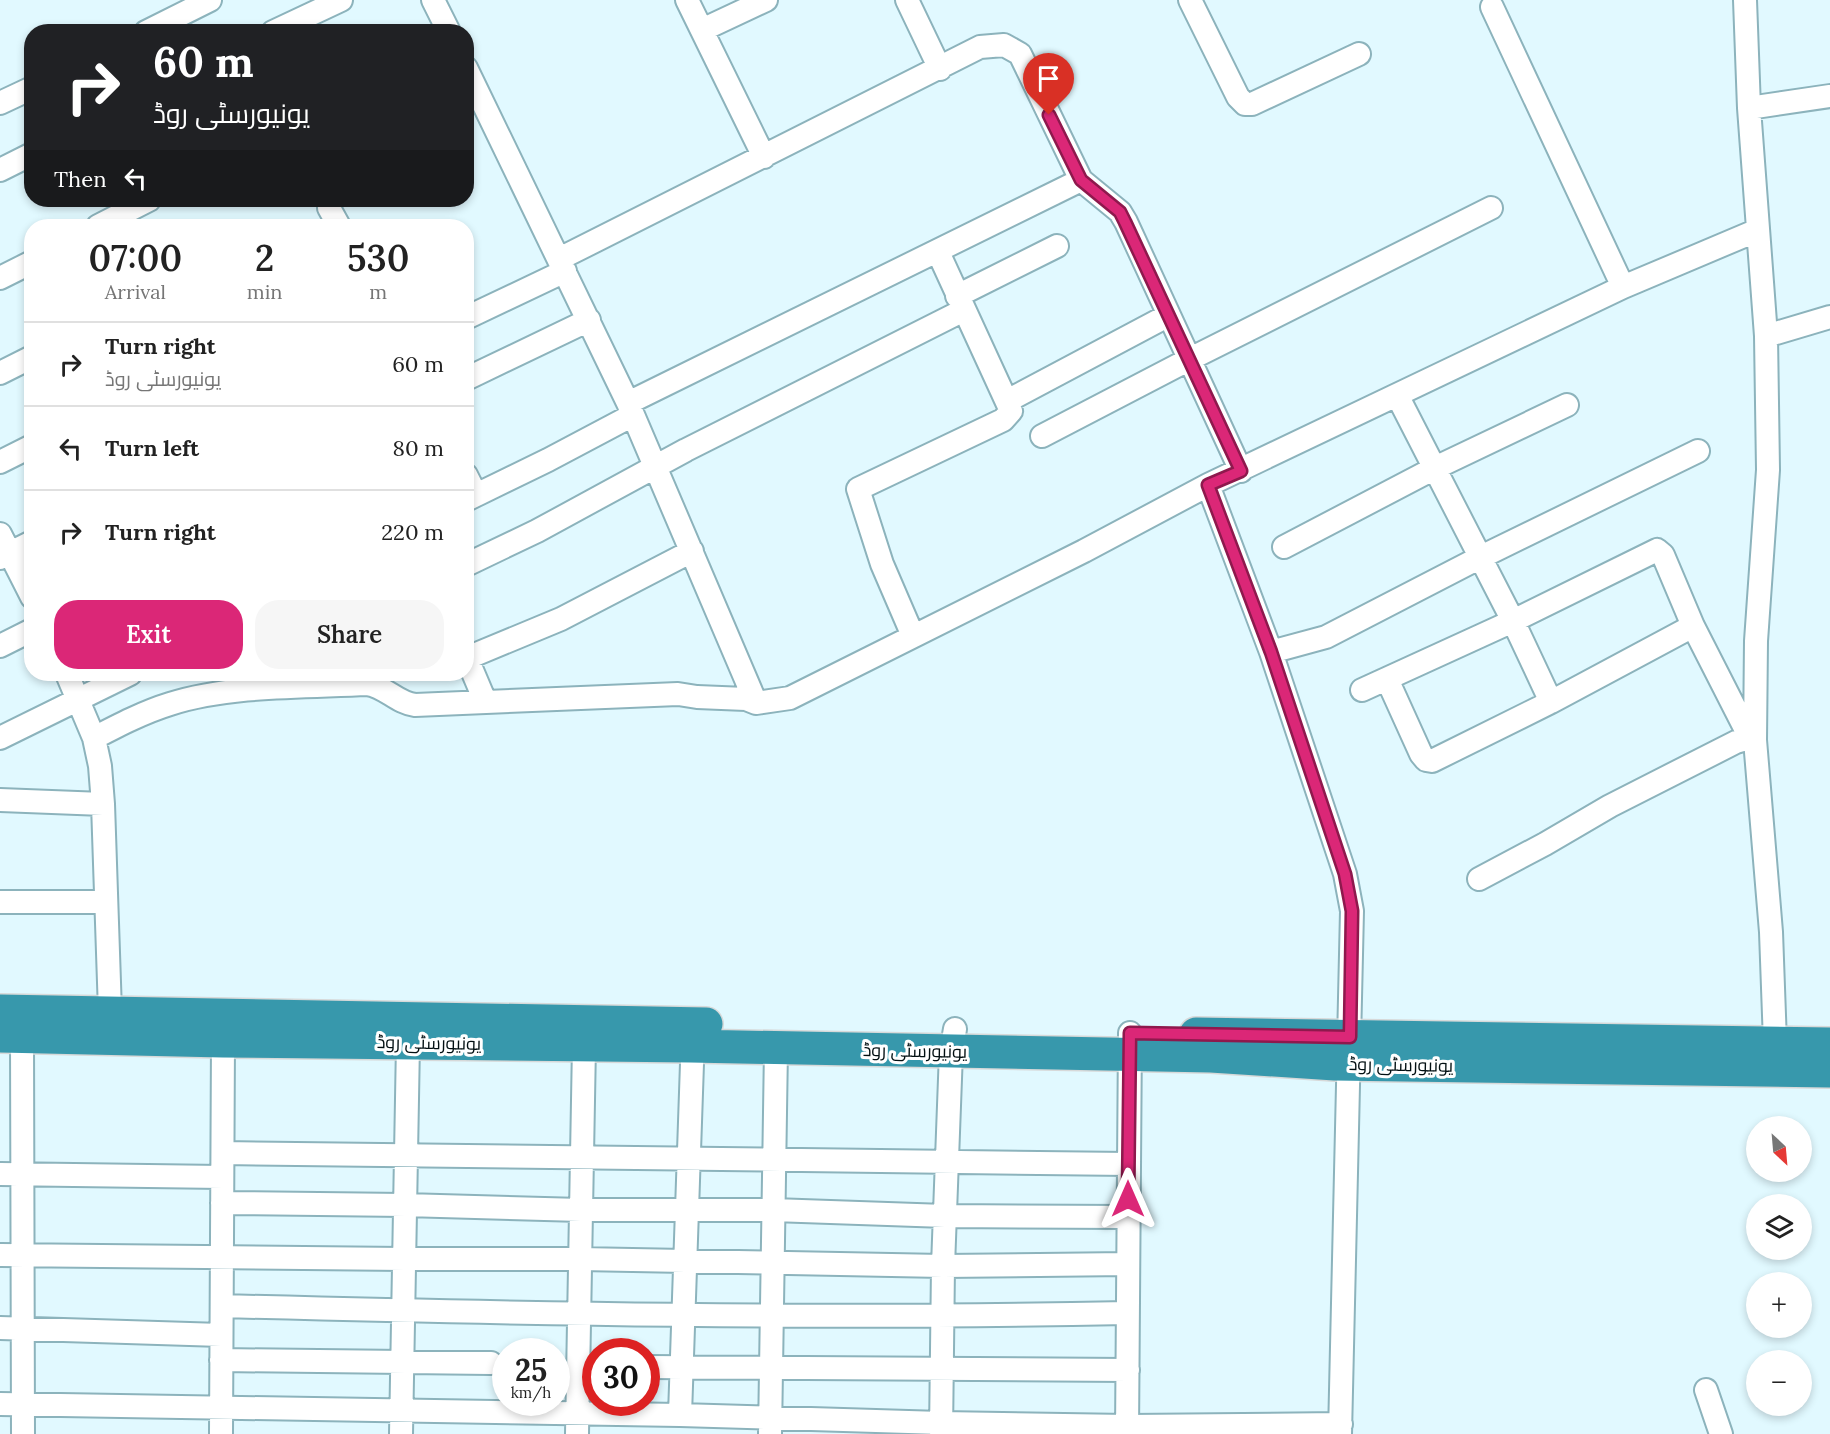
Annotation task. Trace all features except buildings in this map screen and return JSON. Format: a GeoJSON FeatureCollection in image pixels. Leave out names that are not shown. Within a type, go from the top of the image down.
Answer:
{"type":"FeatureCollection","features":[{"type":"Feature","properties":{"kind":"highway","name":"یونیورسٹی روڈ"},"geometry":{"type":"LineString","coordinates":[[0,1011],[110,1012],[693,1035],[1129,1044],[1210,1056],[1348,1051],[1830,1044]]}},
{"type":"Feature","properties":{"kind":"highway","name":"یونیورسٹی روڈ"},"geometry":{"type":"LineString","coordinates":[[11,1036],[584,1045],[693,1035],[776,1048],[953,1041]]}},
{"type":"Feature","properties":{"kind":"highway","name":"یونیورسٹی روڈ"},"geometry":{"type":"LineString","coordinates":[[1348,1051],[1830,1071]]}},
{"type":"Feature","properties":{"kind":"street"},"geometry":{"type":"LineString","coordinates":[[162,24],[210,0]]}},
{"type":"Feature","properties":{"kind":"street"},"geometry":{"type":"LineString","coordinates":[[290,24],[341,0]]}},
{"type":"Feature","properties":{"kind":"street"},"geometry":{"type":"LineString","coordinates":[[433,0],[445,24]]}},
{"type":"Feature","properties":{"kind":"street"},"geometry":{"type":"LineString","coordinates":[[687,0],[764,157]]}},
{"type":"Feature","properties":{"kind":"street"},"geometry":{"type":"LineString","coordinates":[[702,30],[765,0]]}},
{"type":"Feature","properties":{"kind":"street"},"geometry":{"type":"LineString","coordinates":[[907,0],[940,69]]}},
{"type":"Feature","properties":{"kind":"street"},"geometry":{"type":"LineString","coordinates":[[1190,0],[1238,97],[1245,104],[1252,104],[1359,54]]}},
{"type":"Feature","properties":{"kind":"street"},"geometry":{"type":"LineString","coordinates":[[1745,0],[1749,108],[1766,336],[1768,470],[1751,739],[1771,932],[1775,1043]]}},
{"type":"Feature","properties":{"kind":"street"},"geometry":{"type":"LineString","coordinates":[[1492,6],[1623,287]]}},
{"type":"Feature","properties":{"kind":"street"},"geometry":{"type":"LineString","coordinates":[[474,314],[764,157],[980,47],[1004,45],[1020,54],[1081,180],[1120,212],[1241,471]]}},
{"type":"Feature","properties":{"kind":"street"},"geometry":{"type":"LineString","coordinates":[[474,84],[631,409],[756,703]]}},
{"type":"Feature","properties":{"kind":"street"},"geometry":{"type":"LineString","coordinates":[[0,103],[24,92]]}},
{"type":"Feature","properties":{"kind":"street"},"geometry":{"type":"LineString","coordinates":[[1749,108],[1830,96]]}},
{"type":"Feature","properties":{"kind":"street"},"geometry":{"type":"LineString","coordinates":[[0,170],[24,158]]}},
{"type":"Feature","properties":{"kind":"street"},"geometry":{"type":"LineString","coordinates":[[474,488],[548,460],[631,409],[1081,180]]}},
{"type":"Feature","properties":{"kind":"street"},"geometry":{"type":"LineString","coordinates":[[111,219],[135,207]]}},
{"type":"Feature","properties":{"kind":"street"},"geometry":{"type":"LineString","coordinates":[[1042,436],[1491,208]]}},
{"type":"Feature","properties":{"kind":"street"},"geometry":{"type":"LineString","coordinates":[[94,738],[169,704],[229,692],[367,684],[376,685],[407,704],[678,693],[697,697],[746,699],[756,703],[790,698],[1208,485],[1623,287],[1758,230]]}},
{"type":"Feature","properties":{"kind":"street"},"geometry":{"type":"LineString","coordinates":[[474,561],[537,531],[961,303],[1057,246]]}},
{"type":"Feature","properties":{"kind":"street"},"geometry":{"type":"LineString","coordinates":[[913,636],[882,564],[858,489],[1003,420],[1011,411],[938,252]]}},
{"type":"Feature","properties":{"kind":"street"},"geometry":{"type":"LineString","coordinates":[[0,279],[24,266]]}},
{"type":"Feature","properties":{"kind":"street"},"geometry":{"type":"LineString","coordinates":[[1007,401],[1170,315]]}},
{"type":"Feature","properties":{"kind":"street"},"geometry":{"type":"LineString","coordinates":[[1766,336],[1830,317]]}},
{"type":"Feature","properties":{"kind":"street"},"geometry":{"type":"LineString","coordinates":[[474,375],[589,320]]}},
{"type":"Feature","properties":{"kind":"street"},"geometry":{"type":"LineString","coordinates":[[0,373],[24,361]]}},
{"type":"Feature","properties":{"kind":"street"},"geometry":{"type":"LineString","coordinates":[[1397,395],[1513,621],[1551,702]]}},
{"type":"Feature","properties":{"kind":"street"},"geometry":{"type":"LineString","coordinates":[[1284,547],[1435,468],[1567,405]]}},
{"type":"Feature","properties":{"kind":"street"},"geometry":{"type":"LineString","coordinates":[[0,462],[24,450]]}},
{"type":"Feature","properties":{"kind":"street"},"geometry":{"type":"LineString","coordinates":[[1271,652],[1326,637],[1479,558],[1698,451]]}},
{"type":"Feature","properties":{"kind":"street"},"geometry":{"type":"LineString","coordinates":[[0,1404],[401,1411],[577,1424],[680,1415],[770,1426],[1127,1430],[1340,1429],[1352,911],[1345,874],[1271,652],[1208,485]]}},
{"type":"Feature","properties":{"kind":"street"},"geometry":{"type":"LineString","coordinates":[[24,544],[3,549],[24,584]]}},
{"type":"Feature","properties":{"kind":"street"},"geometry":{"type":"LineString","coordinates":[[1362,690],[1513,621],[1657,550],[1663,555],[1693,626],[1751,739]]}},
{"type":"Feature","properties":{"kind":"street"},"geometry":{"type":"LineString","coordinates":[[474,654],[561,619],[692,551]]}},
{"type":"Feature","properties":{"kind":"street"},"geometry":{"type":"LineString","coordinates":[[1387,679],[1426,760],[1432,761],[1551,702],[1693,626]]}},
{"type":"Feature","properties":{"kind":"street"},"geometry":{"type":"LineString","coordinates":[[0,646],[24,634]]}},
{"type":"Feature","properties":{"kind":"street"},"geometry":{"type":"LineString","coordinates":[[474,674],[485,701]]}},
{"type":"Feature","properties":{"kind":"street"},"geometry":{"type":"LineString","coordinates":[[70,681],[94,738],[100,766],[110,1012]]}},
{"type":"Feature","properties":{"kind":"street"},"geometry":{"type":"LineString","coordinates":[[0,738],[115,681]]}},
{"type":"Feature","properties":{"kind":"street"},"geometry":{"type":"LineString","coordinates":[[1479,879],[1610,806],[1736,742],[1751,739]]}},
{"type":"Feature","properties":{"kind":"street"},"geometry":{"type":"LineString","coordinates":[[0,800],[103,804]]}},
{"type":"Feature","properties":{"kind":"street"},"geometry":{"type":"LineString","coordinates":[[0,902],[106,902]]}},
{"type":"Feature","properties":{"kind":"street"},"geometry":{"type":"LineString","coordinates":[[680,1415],[693,1035]]}},
{"type":"Feature","properties":{"kind":"street"},"geometry":{"type":"LineString","coordinates":[[11,1036],[11,1255],[23,1328],[23,1434]]}},
{"type":"Feature","properties":{"kind":"street"},"geometry":{"type":"LineString","coordinates":[[221,1434],[223,1041]]}},
{"type":"Feature","properties":{"kind":"street"},"geometry":{"type":"LineString","coordinates":[[941,1429],[943,1266],[953,1041]]}},
{"type":"Feature","properties":{"kind":"street"},"geometry":{"type":"LineString","coordinates":[[401,1434],[408,1043]]}},
{"type":"Feature","properties":{"kind":"street"},"geometry":{"type":"LineString","coordinates":[[1127,1430],[1129,1044]]}},
{"type":"Feature","properties":{"kind":"street"},"geometry":{"type":"LineString","coordinates":[[583,1338],[579,1314],[584,1045]]}},
{"type":"Feature","properties":{"kind":"street"},"geometry":{"type":"LineString","coordinates":[[770,1426],[776,1048]]}},
{"type":"Feature","properties":{"kind":"street"},"geometry":{"type":"LineString","coordinates":[[223,1153],[688,1158],[774,1162],[1129,1164]]}},
{"type":"Feature","properties":{"kind":"street"},"geometry":{"type":"LineString","coordinates":[[11,1175],[222,1177]]}},
{"type":"Feature","properties":{"kind":"street"},"geometry":{"type":"LineString","coordinates":[[222,1203],[581,1210],[773,1210],[945,1216],[1128,1217]]}},
{"type":"Feature","properties":{"kind":"street"},"geometry":{"type":"LineString","coordinates":[[11,1255],[580,1259],[943,1266],[1128,1264]]}},
{"type":"Feature","properties":{"kind":"street"},"geometry":{"type":"LineString","coordinates":[[222,1306],[772,1316],[942,1317],[1127,1313]]}},
{"type":"Feature","properties":{"kind":"street"},"geometry":{"type":"LineString","coordinates":[[0,1328],[221,1335]]}},
{"type":"Feature","properties":{"kind":"street"},"geometry":{"type":"LineString","coordinates":[[221,1360],[491,1363]]}},
{"type":"Feature","properties":{"kind":"street"},"geometry":{"type":"LineString","coordinates":[[660,1367],[1128,1370]]}},
{"type":"Feature","properties":{"kind":"street"},"geometry":{"type":"LineString","coordinates":[[1706,1390],[1721,1434]]}},
{"type":"Feature","properties":{"kind":"street"},"geometry":{"type":"LineString","coordinates":[[577,1424],[582,1395]]}},
{"type":"Feature","properties":{"kind":"route"},"geometry":{"type":"LineString","coordinates":[[1049,115],[1081,180],[1120,212],[1241,471],[1208,485],[1271,652],[1345,874],[1352,911],[1350,1037],[1130,1033],[1128,1199]]}}]}
